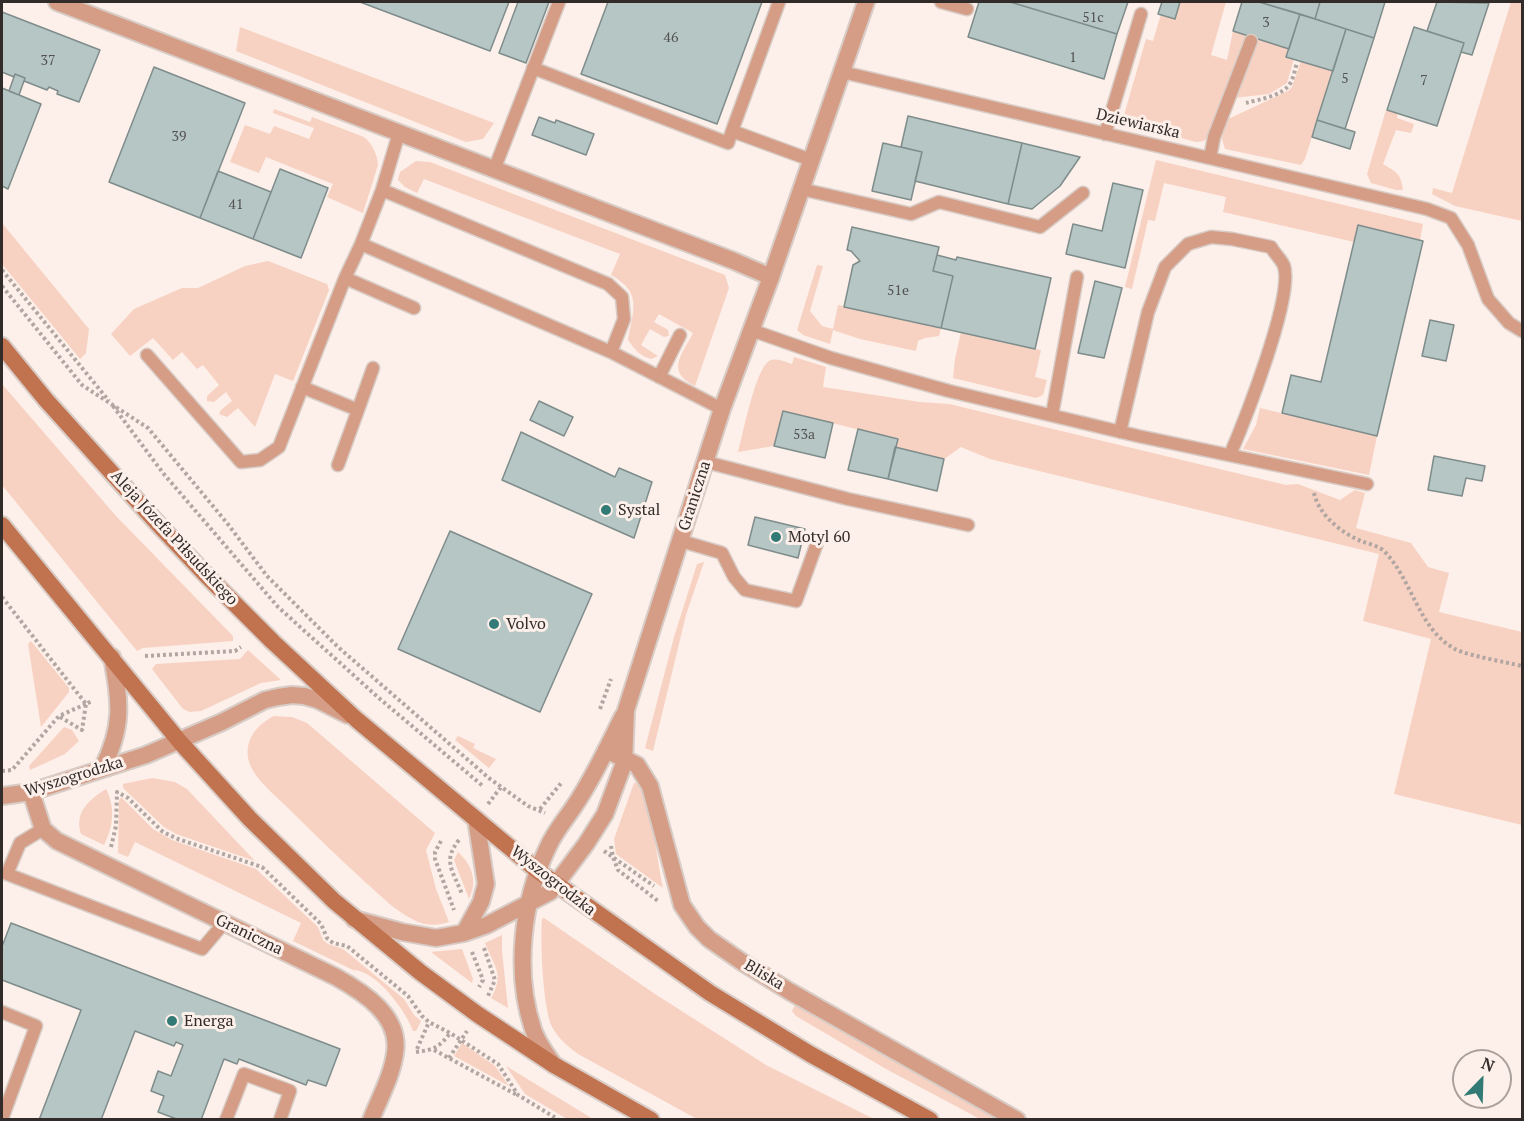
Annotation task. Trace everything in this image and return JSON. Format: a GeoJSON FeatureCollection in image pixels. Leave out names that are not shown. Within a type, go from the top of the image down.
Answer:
{"type":"FeatureCollection","features":[{"type":"Feature","properties":{"kind":"main road","name":"Aleja Józefa Piłsudskiego"},"geometry":{"type":"LineString","coordinates":[[2,346],[54,409],[206,575],[273,642],[357,720]]}},
{"type":"Feature","properties":{"kind":"main road"},"geometry":{"type":"LineString","coordinates":[[2,525],[180,742],[250,819],[353,918],[453,997],[554,1065],[651,1119]]}},
{"type":"Feature","properties":{"kind":"main road","name":"Wyszogrodzka"},"geometry":{"type":"LineString","coordinates":[[357,720],[538,872],[710,993],[810,1054],[930,1119]]}},
{"type":"Feature","properties":{"kind":"street"},"geometry":{"type":"LineString","coordinates":[[57,2],[771,277]]}},
{"type":"Feature","properties":{"kind":"street","name":"Graniczna"},"geometry":{"type":"LineString","coordinates":[[353,918],[419,936],[436,938],[464,933],[487,925],[550,892],[605,814],[624,763],[626,710],[722,409],[771,277],[866,2]]}},
{"type":"Feature","properties":{"kind":"street"},"geometry":{"type":"LineString","coordinates":[[102,769],[115,740],[119,709],[111,657]]}},
{"type":"Feature","properties":{"kind":"street","name":"Wyszogrodzka"},"geometry":{"type":"LineString","coordinates":[[2,796],[31,792],[146,756],[180,742],[258,703],[278,697],[304,696],[318,700],[357,720]]}},
{"type":"Feature","properties":{"kind":"street"},"geometry":{"type":"LineString","coordinates":[[554,1065],[535,1036],[528,1010],[523,976],[523,949],[529,904],[548,846],[606,750],[626,710]]}},
{"type":"Feature","properties":{"kind":"street","name":"Bliska"},"geometry":{"type":"LineString","coordinates":[[606,750],[637,765],[650,786],[682,905],[709,939],[742,962],[884,1046],[1017,1119]]}},
{"type":"Feature","properties":{"kind":"street"},"geometry":{"type":"LineString","coordinates":[[31,792],[43,829]]}},
{"type":"Feature","properties":{"kind":"street"},"geometry":{"type":"LineString","coordinates":[[464,933],[481,902],[486,884],[476,819]]}},
{"type":"Feature","properties":{"kind":"street","name":"Graniczna"},"geometry":{"type":"LineString","coordinates":[[43,829],[66,846],[336,976],[358,989],[386,1016],[396,1039],[395,1054],[371,1119]]}},
{"type":"Feature","properties":{"kind":"lane"},"geometry":{"type":"LineString","coordinates":[[494,170],[559,2]]}},
{"type":"Feature","properties":{"kind":"lane"},"geometry":{"type":"LineString","coordinates":[[533,68],[728,143],[779,2]]}},
{"type":"Feature","properties":{"kind":"lane"},"geometry":{"type":"LineString","coordinates":[[941,2],[967,9]]}},
{"type":"Feature","properties":{"kind":"lane"},"geometry":{"type":"LineString","coordinates":[[1105,134],[1141,14]]}},
{"type":"Feature","properties":{"kind":"lane"},"geometry":{"type":"LineString","coordinates":[[1210,158],[1214,137],[1251,41]]}},
{"type":"Feature","properties":{"kind":"lane","name":"Dziewiarska"},"geometry":{"type":"LineString","coordinates":[[842,72],[1427,209],[1451,218],[1468,245],[1488,299],[1509,323],[1522,331]]}},
{"type":"Feature","properties":{"kind":"lane"},"geometry":{"type":"LineString","coordinates":[[732,131],[811,160]]}},
{"type":"Feature","properties":{"kind":"lane"},"geometry":{"type":"LineString","coordinates":[[147,355],[241,462],[260,460],[279,447],[345,278],[362,244],[382,190],[399,133]]}},
{"type":"Feature","properties":{"kind":"lane"},"geometry":{"type":"LineString","coordinates":[[801,189],[911,214],[939,202],[1040,227],[1083,193]]}},
{"type":"Feature","properties":{"kind":"lane"},"geometry":{"type":"LineString","coordinates":[[382,190],[608,284],[622,297],[624,319],[611,352]]}},
{"type":"Feature","properties":{"kind":"lane"},"geometry":{"type":"LineString","coordinates":[[1120,432],[1148,312],[1165,267],[1188,244],[1211,237],[1271,247],[1284,267],[1284,293],[1269,351],[1230,455]]}},
{"type":"Feature","properties":{"kind":"lane"},"geometry":{"type":"LineString","coordinates":[[362,244],[611,352],[722,409]]}},
{"type":"Feature","properties":{"kind":"lane"},"geometry":{"type":"LineString","coordinates":[[1052,416],[1077,277]]}},
{"type":"Feature","properties":{"kind":"lane"},"geometry":{"type":"LineString","coordinates":[[345,278],[414,308]]}},
{"type":"Feature","properties":{"kind":"lane"},"geometry":{"type":"LineString","coordinates":[[751,330],[831,358],[896,377],[1120,432],[1367,484]]}},
{"type":"Feature","properties":{"kind":"lane"},"geometry":{"type":"LineString","coordinates":[[659,377],[680,335]]}},
{"type":"Feature","properties":{"kind":"lane"},"geometry":{"type":"LineString","coordinates":[[338,465],[373,368]]}},
{"type":"Feature","properties":{"kind":"lane"},"geometry":{"type":"LineString","coordinates":[[302,387],[358,410]]}},
{"type":"Feature","properties":{"kind":"lane"},"geometry":{"type":"LineString","coordinates":[[706,462],[848,499],[968,525]]}},
{"type":"Feature","properties":{"kind":"lane"},"geometry":{"type":"LineString","coordinates":[[681,541],[722,553],[734,577],[745,590],[796,602],[817,543]]}},
{"type":"Feature","properties":{"kind":"lane"},"geometry":{"type":"LineString","coordinates":[[43,829],[20,843],[7,874],[202,949],[224,923]]}},
{"type":"Feature","properties":{"kind":"lane"},"geometry":{"type":"LineString","coordinates":[[2,1012],[36,1026],[2,1119]]}},
{"type":"Feature","properties":{"kind":"lane"},"geometry":{"type":"LineString","coordinates":[[226,1119],[244,1074],[290,1091],[280,1119]]}},
{"type":"Feature","properties":{"kind":"path"},"geometry":{"type":"LineString","coordinates":[[1225,109],[1269,97],[1283,90],[1290,85],[1297,63]]}},
{"type":"Feature","properties":{"kind":"path"},"geometry":{"type":"LineString","coordinates":[[2,270],[112,404],[163,473],[278,607],[380,699],[484,787]]}},
{"type":"Feature","properties":{"kind":"path"},"geometry":{"type":"LineString","coordinates":[[2,286],[82,385],[148,428],[267,576],[338,647],[473,765],[528,806],[566,817]]}},
{"type":"Feature","properties":{"kind":"path"},"geometry":{"type":"LineString","coordinates":[[1317,473],[1314,495],[1329,520],[1344,532],[1383,549],[1391,558],[1425,617],[1440,637],[1456,650],[1522,666]]}},
{"type":"Feature","properties":{"kind":"path"},"geometry":{"type":"LineString","coordinates":[[2,597],[86,704],[82,730],[59,716]]}},
{"type":"Feature","properties":{"kind":"path"},"geometry":{"type":"LineString","coordinates":[[145,656],[235,651],[241,647]]}},
{"type":"Feature","properties":{"kind":"path"},"geometry":{"type":"LineString","coordinates":[[597,716],[612,675]]}},
{"type":"Feature","properties":{"kind":"path"},"geometry":{"type":"LineString","coordinates":[[2,771],[12,770],[59,716],[92,701]]}},
{"type":"Feature","properties":{"kind":"path"},"geometry":{"type":"LineString","coordinates":[[540,809],[565,777]]}},
{"type":"Feature","properties":{"kind":"path"},"geometry":{"type":"LineString","coordinates":[[111,848],[116,826],[117,792],[128,798],[163,832],[262,867],[321,924],[327,938],[333,943],[347,946],[408,996],[429,1022],[498,1064],[518,1095]]}},
{"type":"Feature","properties":{"kind":"path"},"geometry":{"type":"LineString","coordinates":[[551,796],[566,817]]}},
{"type":"Feature","properties":{"kind":"path"},"geometry":{"type":"LineString","coordinates":[[592,834],[613,857],[682,905]]}},
{"type":"Feature","properties":{"kind":"path"},"geometry":{"type":"LineString","coordinates":[[592,834],[611,838],[613,857],[618,870],[672,911],[692,920]]}},
{"type":"Feature","properties":{"kind":"path"},"geometry":{"type":"LineString","coordinates":[[441,841],[435,852],[435,859],[483,980],[479,987]]}},
{"type":"Feature","properties":{"kind":"path"},"geometry":{"type":"LineString","coordinates":[[429,1022],[416,1052],[434,1050],[450,1033]]}},
{"type":"Feature","properties":{"kind":"path"},"geometry":{"type":"LineString","coordinates":[[434,1050],[559,1119]]}},
{"type":"Feature","properties":{"kind":"shaded area"},"geometry":{"type":"Polygon","coordinates":[[[1180,2],[1226,2],[1211,55],[1227,60],[1233,31],[1248,36],[1204,141],[1196,142],[1122,122],[1146,39],[1153,41],[1161,14],[1175,18],[1180,2]]]}},
{"type":"Feature","properties":{"kind":"shaded area"},"geometry":{"type":"Polygon","coordinates":[[[1511,2],[1522,2],[1522,221],[1455,206],[1432,194],[1433,188],[1452,193],[1511,2]]]}},
{"type":"Feature","properties":{"kind":"shaded area"},"geometry":{"type":"Polygon","coordinates":[[[240,27],[494,123],[483,139],[466,142],[236,51],[240,27]]]}},
{"type":"Feature","properties":{"kind":"shaded area"},"geometry":{"type":"Polygon","coordinates":[[[1257,38],[1289,49],[1294,59],[1287,83],[1269,94],[1234,98],[1257,38]]]}},
{"type":"Feature","properties":{"kind":"shaded area"},"geometry":{"type":"Polygon","coordinates":[[[1301,61],[1333,71],[1305,159],[1301,165],[1225,149],[1222,139],[1224,121],[1288,91],[1292,87],[1301,61]]]}},
{"type":"Feature","properties":{"kind":"shaded area"},"geometry":{"type":"Polygon","coordinates":[[[274,109],[310,122],[312,117],[367,140],[374,150],[378,165],[363,213],[327,197],[333,184],[266,157],[259,173],[230,162],[245,125],[270,134],[274,126],[309,139],[314,128],[273,113],[274,109]]]}},
{"type":"Feature","properties":{"kind":"shaded area"},"geometry":{"type":"Polygon","coordinates":[[[1386,110],[1398,113],[1397,118],[1414,124],[1411,133],[1396,130],[1383,164],[1397,174],[1403,190],[1371,183],[1367,174],[1386,110]]]}},
{"type":"Feature","properties":{"kind":"shaded area"},"geometry":{"type":"Polygon","coordinates":[[[1156,160],[1423,224],[1420,240],[1358,225],[1354,242],[1223,212],[1226,197],[1164,183],[1155,221],[1148,220],[1132,289],[1125,287],[1156,160]]]}},
{"type":"Feature","properties":{"kind":"shaded area"},"geometry":{"type":"Polygon","coordinates":[[[416,161],[430,162],[725,275],[729,288],[695,386],[680,374],[678,368],[681,355],[693,333],[659,314],[654,322],[668,330],[669,336],[664,337],[650,329],[641,345],[658,356],[651,359],[644,356],[635,350],[628,340],[633,311],[632,296],[621,282],[611,275],[620,254],[424,179],[417,193],[405,187],[398,180],[400,172],[416,161]]]}},
{"type":"Feature","properties":{"kind":"shaded area"},"geometry":{"type":"Polygon","coordinates":[[[2,223],[89,329],[86,353],[80,359],[2,264],[2,223]]]}},
{"type":"Feature","properties":{"kind":"shaded area"},"geometry":{"type":"Polygon","coordinates":[[[268,261],[327,284],[329,290],[293,381],[275,374],[255,427],[238,408],[227,417],[219,414],[232,401],[226,392],[214,402],[207,401],[207,396],[219,385],[203,365],[197,369],[182,352],[173,360],[153,338],[130,356],[111,334],[134,309],[182,288],[198,288],[245,266],[268,261]]]}},
{"type":"Feature","properties":{"kind":"shaded area"},"geometry":{"type":"Polygon","coordinates":[[[817,265],[823,266],[810,311],[822,326],[833,329],[838,305],[941,328],[939,336],[918,341],[916,351],[860,339],[833,330],[830,344],[803,335],[797,330],[817,265]]]}},
{"type":"Feature","properties":{"kind":"shaded area"},"geometry":{"type":"Polygon","coordinates":[[[961,332],[1041,350],[1035,377],[1047,380],[1043,395],[1036,398],[953,378],[961,332]]]}},
{"type":"Feature","properties":{"kind":"shaded area"},"geometry":{"type":"Polygon","coordinates":[[[794,357],[826,367],[823,387],[920,402],[949,404],[1286,485],[1298,484],[1340,500],[1355,490],[1365,493],[1356,528],[1411,543],[1428,567],[1449,573],[1439,612],[1522,632],[1522,825],[1394,794],[1431,639],[1363,621],[1379,554],[990,459],[961,447],[944,459],[895,447],[897,439],[783,411],[774,446],[738,452],[754,389],[764,367],[769,361],[775,360],[792,364],[794,357]]]}},
{"type":"Feature","properties":{"kind":"shaded area"},"geometry":{"type":"Polygon","coordinates":[[[2,384],[116,516],[233,636],[233,641],[143,648],[137,651],[2,485],[2,384]]]}},
{"type":"Feature","properties":{"kind":"shaded area"},"geometry":{"type":"Polygon","coordinates":[[[1260,408],[1377,436],[1369,475],[1243,449],[1256,425],[1260,408]]]}},
{"type":"Feature","properties":{"kind":"shaded area"},"geometry":{"type":"Polygon","coordinates":[[[704,562],[686,615],[653,751],[645,748],[674,637],[697,564],[704,562]]]}},
{"type":"Feature","properties":{"kind":"shaded area"},"geometry":{"type":"Polygon","coordinates":[[[31,641],[69,688],[69,692],[41,727],[28,644],[31,641]]]}},
{"type":"Feature","properties":{"kind":"shaded area"},"geometry":{"type":"Polygon","coordinates":[[[248,650],[281,680],[261,683],[201,711],[190,712],[183,709],[152,669],[156,664],[240,659],[248,650]]]}},
{"type":"Feature","properties":{"kind":"shaded area"},"geometry":{"type":"Polygon","coordinates":[[[274,716],[292,717],[307,723],[435,833],[426,850],[436,889],[449,922],[436,925],[423,923],[394,907],[335,854],[258,778],[248,759],[249,744],[255,731],[274,716]]]}},
{"type":"Feature","properties":{"kind":"shaded area"},"geometry":{"type":"Polygon","coordinates":[[[64,727],[72,730],[79,741],[65,754],[30,770],[29,766],[64,727]]]}},
{"type":"Feature","properties":{"kind":"shaded area"},"geometry":{"type":"Polygon","coordinates":[[[458,736],[475,744],[473,748],[496,759],[489,768],[455,740],[458,736]]]}},
{"type":"Feature","properties":{"kind":"shaded area"},"geometry":{"type":"Polygon","coordinates":[[[152,778],[175,782],[187,789],[255,861],[176,834],[164,827],[123,788],[123,784],[152,778]]]}},
{"type":"Feature","properties":{"kind":"shaded area"},"geometry":{"type":"Polygon","coordinates":[[[634,783],[638,783],[647,804],[663,888],[616,854],[614,839],[634,783]]]}},
{"type":"Feature","properties":{"kind":"shaded area"},"geometry":{"type":"Polygon","coordinates":[[[106,789],[111,803],[112,817],[110,831],[104,845],[81,834],[79,826],[84,807],[106,789]]]}},
{"type":"Feature","properties":{"kind":"shaded area"},"geometry":{"type":"Polygon","coordinates":[[[121,797],[153,829],[172,840],[256,869],[318,927],[323,940],[343,949],[404,999],[414,1015],[421,1021],[416,1031],[413,1031],[404,1013],[389,993],[371,977],[293,941],[301,923],[135,842],[128,857],[118,853],[121,797]]]}},
{"type":"Feature","properties":{"kind":"shaded area"},"geometry":{"type":"Polygon","coordinates":[[[458,852],[467,862],[472,874],[473,886],[469,899],[454,860],[458,852]]]}},
{"type":"Feature","properties":{"kind":"shaded area"},"geometry":{"type":"Polygon","coordinates":[[[544,918],[655,994],[766,1065],[874,1119],[697,1119],[578,1054],[557,1035],[552,1027],[546,1006],[541,943],[542,919],[544,918]]]}},
{"type":"Feature","properties":{"kind":"shaded area"},"geometry":{"type":"Polygon","coordinates":[[[502,935],[508,1008],[491,998],[498,976],[485,943],[502,935]]]}},
{"type":"Feature","properties":{"kind":"shaded area"},"geometry":{"type":"Polygon","coordinates":[[[462,949],[473,979],[472,983],[431,952],[462,949]]]}},
{"type":"Feature","properties":{"kind":"shaded area"},"geometry":{"type":"Polygon","coordinates":[[[795,1005],[996,1119],[980,1119],[886,1069],[796,1016],[792,1011],[795,1005]]]}},
{"type":"Feature","properties":{"kind":"shaded area"},"geometry":{"type":"Polygon","coordinates":[[[462,1043],[495,1066],[509,1086],[454,1056],[462,1043]]]}},
{"type":"Feature","properties":{"kind":"shaded area"},"geometry":{"type":"Polygon","coordinates":[[[506,1066],[593,1119],[567,1119],[525,1094],[506,1066]]]}},
{"type":"Feature","properties":{"kind":"building"},"geometry":{"type":"Polygon","coordinates":[[[360,2],[509,2],[490,51],[360,2]]]}},
{"type":"Feature","properties":{"kind":"building"},"geometry":{"type":"Polygon","coordinates":[[[518,2],[549,2],[526,63],[499,53],[518,2]]]}},
{"type":"Feature","properties":{"kind":"building"},"geometry":{"type":"Polygon","coordinates":[[[608,2],[762,2],[717,124],[581,74],[608,2]]]}},
{"type":"Feature","properties":{"kind":"building"},"geometry":{"type":"Polygon","coordinates":[[[979,2],[1010,2],[1117,34],[1104,79],[968,37],[979,2]]]}},
{"type":"Feature","properties":{"kind":"building"},"geometry":{"type":"Polygon","coordinates":[[[1010,2],[1128,2],[1117,34],[1010,2]]]}},
{"type":"Feature","properties":{"kind":"building"},"geometry":{"type":"Polygon","coordinates":[[[1162,2],[1180,2],[1175,19],[1158,14],[1162,2]]]}},
{"type":"Feature","properties":{"kind":"building"},"geometry":{"type":"Polygon","coordinates":[[[1242,2],[1259,2],[1300,14],[1289,49],[1233,31],[1242,2]]]}},
{"type":"Feature","properties":{"kind":"building"},"geometry":{"type":"Polygon","coordinates":[[[1259,2],[1320,2],[1315,19],[1259,2]]]}},
{"type":"Feature","properties":{"kind":"building"},"geometry":{"type":"Polygon","coordinates":[[[1320,2],[1385,2],[1374,38],[1315,19],[1320,2]]]}},
{"type":"Feature","properties":{"kind":"building"},"geometry":{"type":"Polygon","coordinates":[[[1437,2],[1489,3],[1472,55],[1461,52],[1464,43],[1427,31],[1437,2]]]}},
{"type":"Feature","properties":{"kind":"building"},"geometry":{"type":"Polygon","coordinates":[[[2,12],[100,50],[79,102],[57,94],[58,91],[49,87],[47,90],[24,81],[25,78],[15,74],[14,77],[2,72],[2,12]]]}},
{"type":"Feature","properties":{"kind":"building"},"geometry":{"type":"Polygon","coordinates":[[[1300,14],[1346,29],[1333,71],[1286,57],[1300,14]]]}},
{"type":"Feature","properties":{"kind":"building"},"geometry":{"type":"Polygon","coordinates":[[[1414,27],[1464,43],[1437,126],[1387,110],[1414,27]]]}},
{"type":"Feature","properties":{"kind":"building"},"geometry":{"type":"Polygon","coordinates":[[[1346,29],[1374,38],[1345,129],[1317,120],[1346,29]]]}},
{"type":"Feature","properties":{"kind":"building"},"geometry":{"type":"Polygon","coordinates":[[[154,67],[245,103],[200,218],[109,182],[154,67]]]}},
{"type":"Feature","properties":{"kind":"building"},"geometry":{"type":"Polygon","coordinates":[[[15,74],[25,78],[19,95],[9,91],[15,74]]]}},
{"type":"Feature","properties":{"kind":"building"},"geometry":{"type":"Polygon","coordinates":[[[2,88],[41,104],[8,189],[2,186],[2,88]]]}},
{"type":"Feature","properties":{"kind":"building"},"geometry":{"type":"Polygon","coordinates":[[[908,116],[1022,143],[1008,204],[915,181],[922,152],[901,147],[908,116]]]}},
{"type":"Feature","properties":{"kind":"building"},"geometry":{"type":"Polygon","coordinates":[[[539,117],[555,123],[556,120],[594,134],[586,155],[532,135],[539,117]]]}},
{"type":"Feature","properties":{"kind":"building"},"geometry":{"type":"Polygon","coordinates":[[[1317,120],[1355,132],[1350,149],[1312,137],[1317,120]]]}},
{"type":"Feature","properties":{"kind":"building"},"geometry":{"type":"Polygon","coordinates":[[[883,143],[922,152],[911,200],[872,191],[883,143]]]}},
{"type":"Feature","properties":{"kind":"building"},"geometry":{"type":"Polygon","coordinates":[[[1022,143],[1080,157],[1060,186],[1032,209],[1008,204],[1022,143]]]}},
{"type":"Feature","properties":{"kind":"building"},"geometry":{"type":"Polygon","coordinates":[[[280,169],[328,188],[301,258],[253,239],[280,169]]]}},
{"type":"Feature","properties":{"kind":"building"},"geometry":{"type":"Polygon","coordinates":[[[218,171],[271,192],[253,239],[200,218],[218,171]]]}},
{"type":"Feature","properties":{"kind":"building"},"geometry":{"type":"Polygon","coordinates":[[[1113,183],[1143,190],[1125,268],[1066,254],[1073,224],[1102,231],[1113,183]]]}},
{"type":"Feature","properties":{"kind":"building"},"geometry":{"type":"Polygon","coordinates":[[[1358,225],[1423,241],[1377,436],[1282,413],[1291,375],[1321,382],[1358,225]]]}},
{"type":"Feature","properties":{"kind":"building"},"geometry":{"type":"Polygon","coordinates":[[[852,227],[939,247],[933,271],[953,276],[941,328],[844,307],[853,265],[860,261],[851,251],[847,250],[852,227]]]}},
{"type":"Feature","properties":{"kind":"building"},"geometry":{"type":"Polygon","coordinates":[[[937,255],[956,260],[957,257],[1051,278],[1035,349],[941,328],[953,276],[933,271],[937,255]]]}},
{"type":"Feature","properties":{"kind":"building"},"geometry":{"type":"Polygon","coordinates":[[[1095,281],[1122,288],[1104,358],[1078,353],[1095,281]]]}},
{"type":"Feature","properties":{"kind":"building"},"geometry":{"type":"Polygon","coordinates":[[[1430,320],[1454,325],[1446,361],[1422,356],[1430,320]]]}},
{"type":"Feature","properties":{"kind":"building"},"geometry":{"type":"Polygon","coordinates":[[[539,401],[573,417],[564,436],[530,420],[539,401]]]}},
{"type":"Feature","properties":{"kind":"building"},"geometry":{"type":"Polygon","coordinates":[[[783,411],[833,423],[825,458],[774,446],[783,411]]]}},
{"type":"Feature","properties":{"kind":"building"},"geometry":{"type":"Polygon","coordinates":[[[858,429],[898,439],[888,479],[848,470],[858,429]]]}},
{"type":"Feature","properties":{"kind":"building","name":"Systal"},"geometry":{"type":"Polygon","coordinates":[[[521,432],[615,477],[619,468],[652,482],[634,538],[502,480],[521,432]]]}},
{"type":"Feature","properties":{"kind":"building"},"geometry":{"type":"Polygon","coordinates":[[[895,447],[944,459],[937,491],[888,479],[895,447]]]}},
{"type":"Feature","properties":{"kind":"building"},"geometry":{"type":"Polygon","coordinates":[[[1434,456],[1485,466],[1482,481],[1466,478],[1462,496],[1428,490],[1434,456]]]}},
{"type":"Feature","properties":{"kind":"building","name":"Motyl 60"},"geometry":{"type":"Polygon","coordinates":[[[755,517],[805,529],[798,558],[748,545],[755,517]]]}},
{"type":"Feature","properties":{"kind":"building","name":"Volvo"},"geometry":{"type":"Polygon","coordinates":[[[450,531],[592,594],[540,712],[398,649],[450,531]]]}},
{"type":"Feature","properties":{"kind":"building","name":"Energa"},"geometry":{"type":"Polygon","coordinates":[[[11,923],[340,1049],[326,1086],[308,1080],[306,1085],[239,1059],[237,1064],[224,1059],[201,1120],[179,1120],[158,1112],[164,1096],[151,1091],[158,1071],[171,1076],[183,1045],[176,1042],[174,1046],[135,1031],[101,1120],[39,1120],[81,1010],[2,980],[2,943],[11,923]]]}},
{"type":"Feature","properties":{"kind":"place","name":"Systal"},"geometry":{"type":"Point","coordinates":[606,510]}},
{"type":"Feature","properties":{"kind":"place","name":"Motyl 60"},"geometry":{"type":"Point","coordinates":[776,537]}},
{"type":"Feature","properties":{"kind":"place","name":"Volvo"},"geometry":{"type":"Point","coordinates":[494,624]}},
{"type":"Feature","properties":{"kind":"place","name":"Energa"},"geometry":{"type":"Point","coordinates":[172,1021]}}]}
